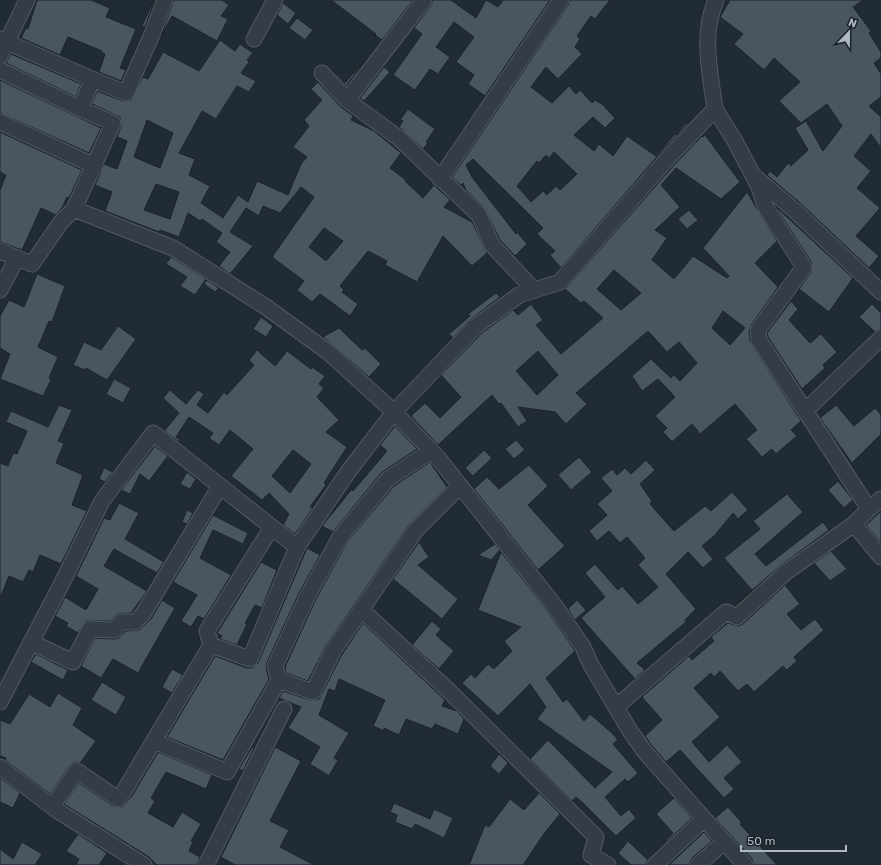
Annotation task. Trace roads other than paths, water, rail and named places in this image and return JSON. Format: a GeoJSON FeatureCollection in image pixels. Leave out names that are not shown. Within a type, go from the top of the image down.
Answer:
{"type":"FeatureCollection","features":[{"type":"Feature","properties":{"kind":"street"},"geometry":{"type":"LineString","coordinates":[[0,56],[3,40],[27,0]]}},
{"type":"Feature","properties":{"kind":"street"},"geometry":{"type":"LineString","coordinates":[[3,40],[126,93],[151,37],[165,0]]}},
{"type":"Feature","properties":{"kind":"street"},"geometry":{"type":"LineString","coordinates":[[254,39],[275,0]]}},
{"type":"Feature","properties":{"kind":"street"},"geometry":{"type":"LineString","coordinates":[[347,100],[424,0]]}},
{"type":"Feature","properties":{"kind":"street"},"geometry":{"type":"LineString","coordinates":[[440,179],[561,0]]}},
{"type":"Feature","properties":{"kind":"street"},"geometry":{"type":"LineString","coordinates":[[716,0],[711,10],[708,55],[716,108],[736,142],[759,187],[766,208],[804,267],[758,330],[757,335],[780,374],[869,509]]}},
{"type":"Feature","properties":{"kind":"street"},"geometry":{"type":"LineString","coordinates":[[0,70],[113,123],[95,166],[74,209],[61,222],[32,264],[0,251]]}},
{"type":"Feature","properties":{"kind":"street"},"geometry":{"type":"LineString","coordinates":[[322,73],[347,100],[400,139],[479,215],[492,245],[534,290]]}},
{"type":"Feature","properties":{"kind":"street"},"geometry":{"type":"LineString","coordinates":[[81,109],[92,79]]}},
{"type":"Feature","properties":{"kind":"street"},"geometry":{"type":"LineString","coordinates":[[211,645],[250,659],[297,547],[348,472],[394,412],[476,326],[519,295],[560,282],[668,158],[716,108]]}},
{"type":"Feature","properties":{"kind":"street"},"geometry":{"type":"LineString","coordinates":[[0,122],[95,166]]}},
{"type":"Feature","properties":{"kind":"street"},"geometry":{"type":"LineString","coordinates":[[752,174],[793,209],[881,292]]}},
{"type":"Feature","properties":{"kind":"street"},"geometry":{"type":"LineString","coordinates":[[74,209],[173,248],[266,307],[328,352],[394,412],[431,451],[460,486],[570,626],[630,731],[645,752],[745,865]]}},
{"type":"Feature","properties":{"kind":"street"},"geometry":{"type":"LineString","coordinates":[[0,290],[17,258]]}},
{"type":"Feature","properties":{"kind":"street"},"geometry":{"type":"LineString","coordinates":[[805,411],[881,338]]}},
{"type":"Feature","properties":{"kind":"street"},"geometry":{"type":"LineString","coordinates":[[0,702],[62,583],[102,501],[153,433],[297,547]]}},
{"type":"Feature","properties":{"kind":"street"},"geometry":{"type":"LineString","coordinates":[[154,741],[227,772],[279,680],[275,666],[307,597],[340,537],[388,479],[431,451]]}},
{"type":"Feature","properties":{"kind":"street"},"geometry":{"type":"LineString","coordinates":[[31,642],[73,662],[90,629],[115,630],[121,622],[135,622],[143,614],[220,486]]}},
{"type":"Feature","properties":{"kind":"street"},"geometry":{"type":"LineString","coordinates":[[279,680],[313,692],[333,651],[416,530],[460,486]]}},
{"type":"Feature","properties":{"kind":"street"},"geometry":{"type":"LineString","coordinates":[[616,707],[726,612],[737,617],[785,573],[854,524],[881,499]]}},
{"type":"Feature","properties":{"kind":"street"},"geometry":{"type":"LineString","coordinates":[[854,524],[881,557]]}},
{"type":"Feature","properties":{"kind":"street"},"geometry":{"type":"LineString","coordinates":[[52,806],[77,770],[118,798],[124,792],[211,645],[207,631],[272,527]]}},
{"type":"Feature","properties":{"kind":"street"},"geometry":{"type":"LineString","coordinates":[[362,610],[448,690],[596,837],[591,855],[608,865]]}},
{"type":"Feature","properties":{"kind":"street"},"geometry":{"type":"LineString","coordinates":[[206,865],[284,709]]}},
{"type":"Feature","properties":{"kind":"street"},"geometry":{"type":"LineString","coordinates":[[0,767],[52,806],[144,865]]}},
{"type":"Feature","properties":{"kind":"street"},"geometry":{"type":"LineString","coordinates":[[655,865],[704,819]]}},
{"type":"Feature","properties":{"kind":"street"},"geometry":{"type":"LineString","coordinates":[[698,865],[724,842]]}}]}
